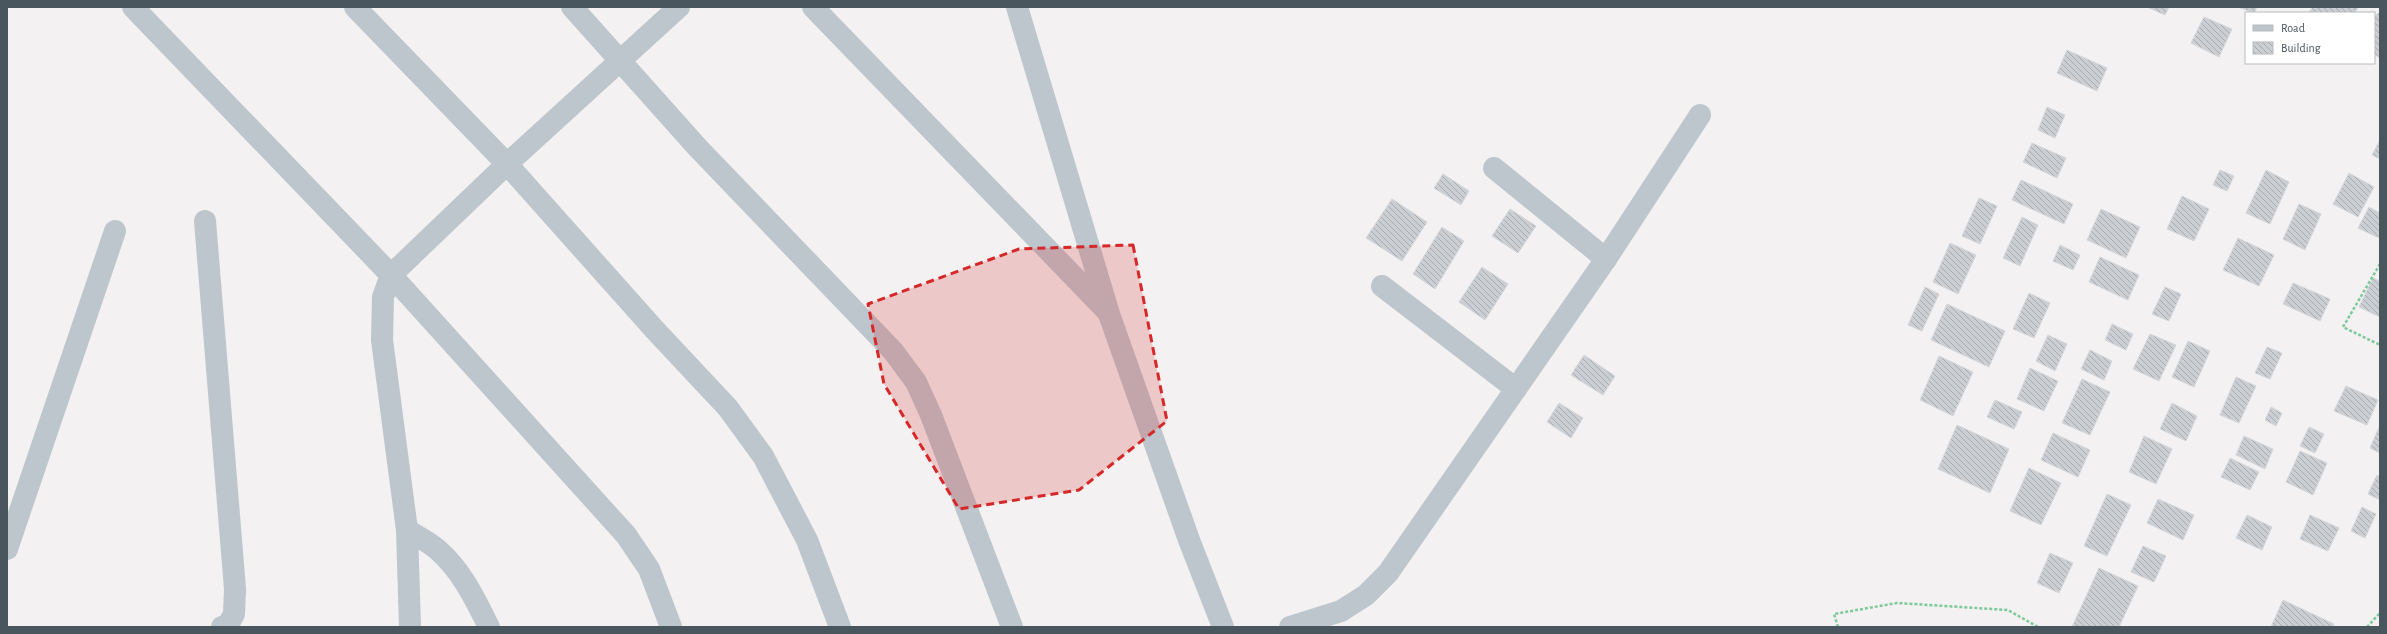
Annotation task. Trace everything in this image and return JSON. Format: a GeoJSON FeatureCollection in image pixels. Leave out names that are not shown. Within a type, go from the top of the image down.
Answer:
{"type":"FeatureCollection","features":[{"type":"Feature","properties":{"kind":"street"},"geometry":{"type":"LineString","coordinates":[[133,7],[391,275],[626,535],[649,569],[671,627]]}},
{"type":"Feature","properties":{"kind":"street"},"geometry":{"type":"LineString","coordinates":[[355,7],[507,164],[728,408],[763,456],[806,540],[840,627]]}},
{"type":"Feature","properties":{"kind":"street"},"geometry":{"type":"LineString","coordinates":[[572,7],[621,60],[698,148],[893,351],[916,382],[931,415],[1012,627]]}},
{"type":"Feature","properties":{"kind":"street"},"geometry":{"type":"LineString","coordinates":[[410,627],[407,530],[382,340],[384,298],[391,275],[507,164],[679,7]]}},
{"type":"Feature","properties":{"kind":"street"},"geometry":{"type":"LineString","coordinates":[[813,7],[1109,314]]}},
{"type":"Feature","properties":{"kind":"street"},"geometry":{"type":"LineString","coordinates":[[1018,7],[1109,314],[1189,540],[1224,627]]}},
{"type":"Feature","properties":{"kind":"street"},"geometry":{"type":"LineString","coordinates":[[1290,627],[1341,612],[1366,595],[1388,573],[1606,259],[1700,115]]}},
{"type":"Feature","properties":{"kind":"street"},"geometry":{"type":"LineString","coordinates":[[1494,168],[1606,259]]}},
{"type":"Feature","properties":{"kind":"street"},"geometry":{"type":"LineString","coordinates":[[205,221],[235,589],[234,614],[228,625],[222,627]]}},
{"type":"Feature","properties":{"kind":"street"},"geometry":{"type":"LineString","coordinates":[[7,549],[115,231]]}},
{"type":"Feature","properties":{"kind":"street"},"geometry":{"type":"LineString","coordinates":[[1382,286],[1516,389]]}},
{"type":"Feature","properties":{"kind":"street"},"geometry":{"type":"LineString","coordinates":[[407,530],[438,550],[454,567],[468,584],[490,627]]}},
{"type":"Feature","properties":{"kind":"path"},"geometry":{"type":"LineString","coordinates":[[2380,264],[2343,327],[2380,344]]}},
{"type":"Feature","properties":{"kind":"path"},"geometry":{"type":"LineString","coordinates":[[1838,627],[1834,614],[1897,603],[2008,610],[2038,627]]}},
{"type":"Feature","properties":{"kind":"path"},"geometry":{"type":"LineString","coordinates":[[2367,627],[2380,613]]}},
{"type":"Feature","properties":{"kind":"highlighted area"},"geometry":{"type":"Polygon","coordinates":[[[1133,245],[1167,421],[1079,490],[959,509],[884,384],[868,304],[1019,249],[1133,245]]]}},
{"type":"Feature","properties":{"kind":"building"},"geometry":{"type":"Polygon","coordinates":[[[2147,7],[2169,7],[2165,15],[2147,7]]]}},
{"type":"Feature","properties":{"kind":"building"},"geometry":{"type":"Polygon","coordinates":[[[2238,7],[2257,7],[2254,12],[2238,7]]]}},
{"type":"Feature","properties":{"kind":"building"},"geometry":{"type":"Polygon","coordinates":[[[2313,7],[2359,7],[2355,12],[2309,12],[2313,7]]]}},
{"type":"Feature","properties":{"kind":"building"},"geometry":{"type":"Polygon","coordinates":[[[2378,13],[2380,15],[2380,58],[2375,55],[2375,17],[2378,13]]]}},
{"type":"Feature","properties":{"kind":"building"},"geometry":{"type":"Polygon","coordinates":[[[2204,17],[2232,29],[2219,57],[2191,43],[2204,17]]]}},
{"type":"Feature","properties":{"kind":"building"},"geometry":{"type":"Polygon","coordinates":[[[2067,50],[2107,68],[2097,91],[2057,73],[2067,50]]]}},
{"type":"Feature","properties":{"kind":"building"},"geometry":{"type":"Polygon","coordinates":[[[2047,107],[2065,115],[2055,138],[2038,130],[2047,107]]]}},
{"type":"Feature","properties":{"kind":"building"},"geometry":{"type":"Polygon","coordinates":[[[2380,140],[2380,159],[2372,155],[2380,140]]]}},
{"type":"Feature","properties":{"kind":"building"},"geometry":{"type":"Polygon","coordinates":[[[2032,143],[2066,158],[2057,178],[2023,162],[2032,143]]]}},
{"type":"Feature","properties":{"kind":"building"},"geometry":{"type":"Polygon","coordinates":[[[2220,170],[2234,176],[2227,191],[2213,185],[2220,170]]]}},
{"type":"Feature","properties":{"kind":"building"},"geometry":{"type":"Polygon","coordinates":[[[2266,170],[2289,182],[2270,224],[2246,213],[2266,170]]]}},
{"type":"Feature","properties":{"kind":"building"},"geometry":{"type":"Polygon","coordinates":[[[2349,173],[2374,187],[2358,217],[2333,204],[2349,173]]]}},
{"type":"Feature","properties":{"kind":"building"},"geometry":{"type":"Polygon","coordinates":[[[1443,174],[1469,191],[1461,205],[1434,188],[1443,174]]]}},
{"type":"Feature","properties":{"kind":"building"},"geometry":{"type":"Polygon","coordinates":[[[2021,180],[2073,204],[2064,224],[2012,200],[2021,180]]]}},
{"type":"Feature","properties":{"kind":"building"},"geometry":{"type":"Polygon","coordinates":[[[2182,196],[2209,209],[2194,241],[2167,229],[2182,196]]]}},
{"type":"Feature","properties":{"kind":"building"},"geometry":{"type":"Polygon","coordinates":[[[1979,198],[1997,206],[1980,244],[1962,236],[1979,198]]]}},
{"type":"Feature","properties":{"kind":"building"},"geometry":{"type":"Polygon","coordinates":[[[1392,199],[1427,222],[1402,261],[1366,238],[1392,199]]]}},
{"type":"Feature","properties":{"kind":"building"},"geometry":{"type":"Polygon","coordinates":[[[2299,204],[2321,214],[2305,250],[2283,239],[2299,204]]]}},
{"type":"Feature","properties":{"kind":"building"},"geometry":{"type":"Polygon","coordinates":[[[2369,207],[2380,213],[2379,238],[2358,228],[2369,207]]]}},
{"type":"Feature","properties":{"kind":"building"},"geometry":{"type":"Polygon","coordinates":[[[1510,209],[1536,226],[1518,253],[1492,236],[1510,209]]]}},
{"type":"Feature","properties":{"kind":"building"},"geometry":{"type":"Polygon","coordinates":[[[2101,209],[2140,227],[2126,258],[2087,240],[2101,209]]]}},
{"type":"Feature","properties":{"kind":"building"},"geometry":{"type":"Polygon","coordinates":[[[2022,217],[2038,225],[2020,266],[2003,258],[2022,217]]]}},
{"type":"Feature","properties":{"kind":"building"},"geometry":{"type":"Polygon","coordinates":[[[1442,227],[1464,241],[1435,289],[1413,274],[1442,227]]]}},
{"type":"Feature","properties":{"kind":"building"},"geometry":{"type":"Polygon","coordinates":[[[2238,238],[2274,255],[2259,286],[2223,270],[2238,238]]]}},
{"type":"Feature","properties":{"kind":"building"},"geometry":{"type":"Polygon","coordinates":[[[1950,243],[1976,255],[1958,294],[1933,282],[1950,243]]]}},
{"type":"Feature","properties":{"kind":"building"},"geometry":{"type":"Polygon","coordinates":[[[2060,245],[2080,255],[2073,270],[2053,261],[2060,245]]]}},
{"type":"Feature","properties":{"kind":"building"},"geometry":{"type":"Polygon","coordinates":[[[2100,257],[2139,275],[2128,300],[2089,282],[2100,257]]]}},
{"type":"Feature","properties":{"kind":"building"},"geometry":{"type":"Polygon","coordinates":[[[1482,267],[1508,284],[1485,320],[1459,302],[1482,267]]]}},
{"type":"Feature","properties":{"kind":"building"},"geometry":{"type":"Polygon","coordinates":[[[2373,278],[2380,281],[2380,317],[2359,307],[2373,278]]]}},
{"type":"Feature","properties":{"kind":"building"},"geometry":{"type":"Polygon","coordinates":[[[2293,283],[2330,299],[2320,321],[2283,304],[2293,283]]]}},
{"type":"Feature","properties":{"kind":"building"},"geometry":{"type":"Polygon","coordinates":[[[1925,287],[1939,294],[1922,331],[1908,325],[1925,287]]]}},
{"type":"Feature","properties":{"kind":"building"},"geometry":{"type":"Polygon","coordinates":[[[2165,287],[2181,294],[2169,321],[2152,314],[2165,287]]]}},
{"type":"Feature","properties":{"kind":"building"},"geometry":{"type":"Polygon","coordinates":[[[2029,293],[2050,303],[2034,338],[2013,329],[2029,293]]]}},
{"type":"Feature","properties":{"kind":"building"},"geometry":{"type":"Polygon","coordinates":[[[1947,304],[2005,331],[1989,367],[1931,340],[1947,304]]]}},
{"type":"Feature","properties":{"kind":"building"},"geometry":{"type":"Polygon","coordinates":[[[2112,324],[2133,334],[2126,350],[2105,340],[2112,324]]]}},
{"type":"Feature","properties":{"kind":"building"},"geometry":{"type":"Polygon","coordinates":[[[2150,334],[2176,345],[2159,381],[2133,369],[2150,334]]]}},
{"type":"Feature","properties":{"kind":"building"},"geometry":{"type":"Polygon","coordinates":[[[2048,335],[2067,344],[2055,371],[2036,361],[2048,335]]]}},
{"type":"Feature","properties":{"kind":"building"},"geometry":{"type":"Polygon","coordinates":[[[2188,341],[2210,351],[2194,387],[2172,377],[2188,341]]]}},
{"type":"Feature","properties":{"kind":"building"},"geometry":{"type":"Polygon","coordinates":[[[2267,347],[2282,353],[2270,379],[2255,373],[2267,347]]]}},
{"type":"Feature","properties":{"kind":"building"},"geometry":{"type":"Polygon","coordinates":[[[2090,350],[2112,361],[2104,380],[2081,369],[2090,350]]]}},
{"type":"Feature","properties":{"kind":"building"},"geometry":{"type":"Polygon","coordinates":[[[1584,355],[1615,376],[1603,395],[1571,375],[1584,355]]]}},
{"type":"Feature","properties":{"kind":"building"},"geometry":{"type":"Polygon","coordinates":[[[1939,356],[1973,372],[1953,416],[1920,400],[1939,356]]]}},
{"type":"Feature","properties":{"kind":"building"},"geometry":{"type":"Polygon","coordinates":[[[2030,368],[2058,381],[2044,411],[2017,399],[2030,368]]]}},
{"type":"Feature","properties":{"kind":"building"},"geometry":{"type":"Polygon","coordinates":[[[2236,377],[2256,386],[2239,423],[2220,415],[2236,377]]]}},
{"type":"Feature","properties":{"kind":"building"},"geometry":{"type":"Polygon","coordinates":[[[2082,379],[2110,392],[2090,435],[2062,423],[2082,379]]]}},
{"type":"Feature","properties":{"kind":"building"},"geometry":{"type":"Polygon","coordinates":[[[2346,386],[2378,400],[2367,425],[2334,411],[2346,386]]]}},
{"type":"Feature","properties":{"kind":"building"},"geometry":{"type":"Polygon","coordinates":[[[1995,400],[2022,412],[2014,429],[1987,417],[1995,400]]]}},
{"type":"Feature","properties":{"kind":"building"},"geometry":{"type":"Polygon","coordinates":[[[1559,403],[1583,418],[1571,438],[1547,422],[1559,403]]]}},
{"type":"Feature","properties":{"kind":"building"},"geometry":{"type":"Polygon","coordinates":[[[2172,403],[2197,416],[2186,441],[2160,429],[2172,403]]]}},
{"type":"Feature","properties":{"kind":"building"},"geometry":{"type":"Polygon","coordinates":[[[2271,407],[2282,413],[2276,426],[2265,420],[2271,407]]]}},
{"type":"Feature","properties":{"kind":"building"},"geometry":{"type":"Polygon","coordinates":[[[1957,425],[2009,449],[1990,493],[1938,469],[1957,425]]]}},
{"type":"Feature","properties":{"kind":"building"},"geometry":{"type":"Polygon","coordinates":[[[2380,425],[2380,453],[2370,448],[2380,425]]]}},
{"type":"Feature","properties":{"kind":"building"},"geometry":{"type":"Polygon","coordinates":[[[2309,427],[2324,434],[2315,453],[2300,446],[2309,427]]]}},
{"type":"Feature","properties":{"kind":"building"},"geometry":{"type":"Polygon","coordinates":[[[2053,433],[2090,450],[2078,477],[2041,460],[2053,433]]]}},
{"type":"Feature","properties":{"kind":"building"},"geometry":{"type":"Polygon","coordinates":[[[2144,436],[2172,449],[2156,484],[2129,472],[2144,436]]]}},
{"type":"Feature","properties":{"kind":"building"},"geometry":{"type":"Polygon","coordinates":[[[2244,436],[2273,449],[2265,469],[2236,455],[2244,436]]]}},
{"type":"Feature","properties":{"kind":"building"},"geometry":{"type":"Polygon","coordinates":[[[2300,451],[2327,463],[2313,495],[2286,482],[2300,451]]]}},
{"type":"Feature","properties":{"kind":"building"},"geometry":{"type":"Polygon","coordinates":[[[2230,458],[2259,472],[2250,490],[2221,477],[2230,458]]]}},
{"type":"Feature","properties":{"kind":"building"},"geometry":{"type":"Polygon","coordinates":[[[2029,468],[2061,483],[2041,525],[2010,511],[2029,468]]]}},
{"type":"Feature","properties":{"kind":"building"},"geometry":{"type":"Polygon","coordinates":[[[2377,475],[2380,477],[2380,500],[2368,494],[2377,475]]]}},
{"type":"Feature","properties":{"kind":"building"},"geometry":{"type":"Polygon","coordinates":[[[2107,494],[2131,505],[2107,556],[2084,546],[2107,494]]]}},
{"type":"Feature","properties":{"kind":"building"},"geometry":{"type":"Polygon","coordinates":[[[2158,499],[2194,515],[2183,540],[2147,523],[2158,499]]]}},
{"type":"Feature","properties":{"kind":"building"},"geometry":{"type":"Polygon","coordinates":[[[2362,507],[2376,514],[2365,538],[2351,531],[2362,507]]]}},
{"type":"Feature","properties":{"kind":"building"},"geometry":{"type":"Polygon","coordinates":[[[2247,515],[2272,527],[2262,550],[2236,538],[2247,515]]]}},
{"type":"Feature","properties":{"kind":"building"},"geometry":{"type":"Polygon","coordinates":[[[2310,515],[2339,528],[2328,551],[2300,539],[2310,515]]]}},
{"type":"Feature","properties":{"kind":"building"},"geometry":{"type":"Polygon","coordinates":[[[2143,546],[2166,556],[2154,582],[2131,572],[2143,546]]]}},
{"type":"Feature","properties":{"kind":"building"},"geometry":{"type":"Polygon","coordinates":[[[2050,553],[2073,563],[2059,593],[2037,583],[2050,553]]]}},
{"type":"Feature","properties":{"kind":"building"},"geometry":{"type":"Polygon","coordinates":[[[2099,568],[2138,586],[2119,627],[2072,627],[2099,568]]]}},
{"type":"Feature","properties":{"kind":"building"},"geometry":{"type":"Polygon","coordinates":[[[2283,600],[2334,624],[2333,627],[2271,627],[2283,600]]]}}]}
